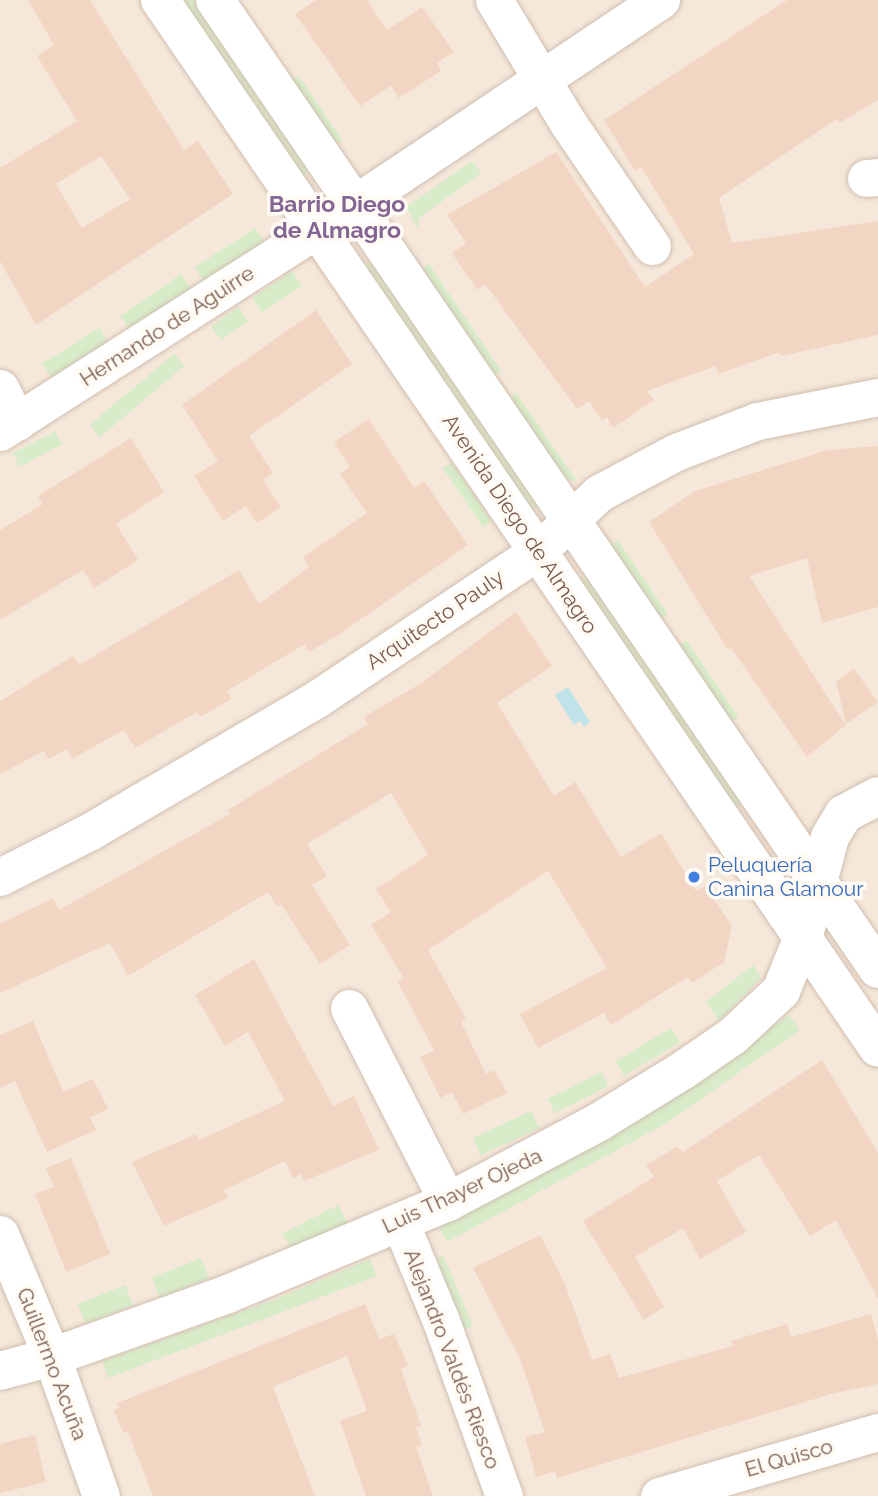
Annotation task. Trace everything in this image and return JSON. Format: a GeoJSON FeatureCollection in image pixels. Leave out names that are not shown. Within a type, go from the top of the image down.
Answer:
{"type":"FeatureCollection","features":[{"type":"Feature","properties":{"kind":"street","name":"Avenida Diego de Almagro"},"geometry":{"type":"LineString","coordinates":[[160,0],[804,935],[878,1048]]}},
{"type":"Feature","properties":{"kind":"street"},"geometry":{"type":"LineString","coordinates":[[215,0],[358,203],[878,969]]}},
{"type":"Feature","properties":{"kind":"street"},"geometry":{"type":"LineString","coordinates":[[494,0],[652,246]]}},
{"type":"Feature","properties":{"kind":"street","name":"Hernando de Aguirre"},"geometry":{"type":"LineString","coordinates":[[9,427],[358,203],[661,0]]}},
{"type":"Feature","properties":{"kind":"street"},"geometry":{"type":"LineString","coordinates":[[0,388],[9,427]]}},
{"type":"Feature","properties":{"kind":"street","name":"Arquitecto Pauly"},"geometry":{"type":"LineString","coordinates":[[0,877],[89,832],[318,698],[538,551],[570,516],[598,493],[676,452],[746,425],[824,404],[878,397]]}},
{"type":"Feature","properties":{"kind":"street"},"geometry":{"type":"LineString","coordinates":[[771,809],[800,822],[844,814],[878,796]]}},
{"type":"Feature","properties":{"kind":"street","name":"Luis Thayer Ojeda"},"geometry":{"type":"LineString","coordinates":[[0,1371],[52,1357],[228,1294],[448,1202],[599,1122],[733,1036],[781,991],[804,935],[827,844],[844,814]]}},
{"type":"Feature","properties":{"kind":"street"},"geometry":{"type":"LineString","coordinates":[[349,1008],[448,1202]]}},
{"type":"Feature","properties":{"kind":"street","name":"Alejandro Valdés Riesco"},"geometry":{"type":"LineString","coordinates":[[400,1222],[441,1321],[503,1496]]}},
{"type":"Feature","properties":{"kind":"street","name":"Guillermo Acuña"},"geometry":{"type":"LineString","coordinates":[[0,1234],[52,1357],[101,1496]]}},
{"type":"Feature","properties":{"kind":"street","name":"El Quisco"},"geometry":{"type":"LineString","coordinates":[[659,1496],[878,1432]]}},
{"type":"Feature","properties":{"kind":"shaded area"},"geometry":{"type":"Polygon","coordinates":[[[0,0],[878,0],[878,1496],[0,1496],[0,0]]]}},
{"type":"Feature","properties":{"kind":"green space"},"geometry":{"type":"Polygon","coordinates":[[[179,0],[195,0],[311,166],[305,177],[299,176],[179,0]]]}},
{"type":"Feature","properties":{"kind":"green space"},"geometry":{"type":"Polygon","coordinates":[[[299,76],[343,141],[334,146],[291,82],[299,76]]]}},
{"type":"Feature","properties":{"kind":"green space"},"geometry":{"type":"Polygon","coordinates":[[[472,161],[482,173],[420,217],[417,228],[406,207],[472,161]]]}},
{"type":"Feature","properties":{"kind":"green space"},"geometry":{"type":"Polygon","coordinates":[[[255,228],[264,242],[204,281],[195,267],[255,228]]]}},
{"type":"Feature","properties":{"kind":"green space"},"geometry":{"type":"Polygon","coordinates":[[[371,260],[538,501],[538,507],[530,511],[369,276],[366,266],[371,260]]]}},
{"type":"Feature","properties":{"kind":"green space"},"geometry":{"type":"Polygon","coordinates":[[[429,264],[501,371],[492,377],[420,270],[429,264]]]}},
{"type":"Feature","properties":{"kind":"green space"},"geometry":{"type":"Polygon","coordinates":[[[292,271],[302,286],[262,313],[252,298],[292,271]]]}},
{"type":"Feature","properties":{"kind":"green space"},"geometry":{"type":"Polygon","coordinates":[[[181,274],[192,290],[131,332],[120,316],[181,274]]]}},
{"type":"Feature","properties":{"kind":"green space"},"geometry":{"type":"Polygon","coordinates":[[[238,307],[248,321],[221,340],[211,326],[238,307]]]}},
{"type":"Feature","properties":{"kind":"green space"},"geometry":{"type":"Polygon","coordinates":[[[99,328],[109,344],[52,380],[42,364],[99,328]]]}},
{"type":"Feature","properties":{"kind":"green space"},"geometry":{"type":"Polygon","coordinates":[[[174,354],[184,366],[100,437],[90,425],[174,354]]]}},
{"type":"Feature","properties":{"kind":"green space"},"geometry":{"type":"Polygon","coordinates":[[[516,393],[577,481],[566,480],[508,399],[516,393]]]}},
{"type":"Feature","properties":{"kind":"green space"},"geometry":{"type":"Polygon","coordinates":[[[55,431],[62,444],[20,467],[13,454],[55,431]]]}},
{"type":"Feature","properties":{"kind":"green space"},"geometry":{"type":"Polygon","coordinates":[[[452,462],[492,521],[483,527],[443,468],[452,462]]]}},
{"type":"Feature","properties":{"kind":"green space"},"geometry":{"type":"Polygon","coordinates":[[[618,540],[668,614],[658,620],[608,547],[618,540]]]}},
{"type":"Feature","properties":{"kind":"green space"},"geometry":{"type":"Polygon","coordinates":[[[586,577],[593,579],[744,800],[733,811],[579,582],[586,577]]]}},
{"type":"Feature","properties":{"kind":"green space"},"geometry":{"type":"Polygon","coordinates":[[[687,641],[738,717],[730,723],[679,647],[687,641]]]}},
{"type":"Feature","properties":{"kind":"green space"},"geometry":{"type":"Polygon","coordinates":[[[753,965],[761,978],[719,1021],[706,1002],[753,965]]]}},
{"type":"Feature","properties":{"kind":"green space"},"geometry":{"type":"Polygon","coordinates":[[[789,1015],[800,1030],[665,1124],[447,1242],[439,1227],[572,1158],[693,1084],[789,1015]]]}},
{"type":"Feature","properties":{"kind":"green space"},"geometry":{"type":"Polygon","coordinates":[[[671,1028],[680,1043],[624,1076],[615,1061],[671,1028]]]}},
{"type":"Feature","properties":{"kind":"green space"},"geometry":{"type":"Polygon","coordinates":[[[601,1072],[608,1086],[555,1113],[548,1099],[601,1072]]]}},
{"type":"Feature","properties":{"kind":"green space"},"geometry":{"type":"Polygon","coordinates":[[[531,1111],[539,1128],[481,1155],[473,1138],[531,1111]]]}},
{"type":"Feature","properties":{"kind":"green space"},"geometry":{"type":"Polygon","coordinates":[[[338,1205],[347,1223],[292,1251],[283,1233],[338,1205]]]}},
{"type":"Feature","properties":{"kind":"green space"},"geometry":{"type":"Polygon","coordinates":[[[443,1255],[473,1326],[464,1330],[434,1259],[443,1255]]]}},
{"type":"Feature","properties":{"kind":"green space"},"geometry":{"type":"Polygon","coordinates":[[[201,1258],[209,1278],[160,1298],[152,1278],[201,1258]]]}},
{"type":"Feature","properties":{"kind":"green space"},"geometry":{"type":"Polygon","coordinates":[[[370,1259],[377,1276],[108,1378],[102,1361],[276,1299],[370,1259]]]}},
{"type":"Feature","properties":{"kind":"green space"},"geometry":{"type":"Polygon","coordinates":[[[125,1285],[133,1305],[86,1325],[78,1304],[125,1285]]]}},
{"type":"Feature","properties":{"kind":"water"},"geometry":{"type":"Polygon","coordinates":[[[568,687],[590,722],[584,727],[580,721],[574,725],[555,695],[568,687]]]}},
{"type":"Feature","properties":{"kind":"building"},"geometry":{"type":"Polygon","coordinates":[[[28,0],[90,0],[184,150],[198,141],[233,194],[36,325],[0,261],[0,168],[77,121],[37,56],[54,45],[28,0]],[[101,156],[56,184],[82,228],[130,199],[101,156]]]}},
{"type":"Feature","properties":{"kind":"building"},"geometry":{"type":"Polygon","coordinates":[[[316,0],[367,0],[387,30],[422,7],[454,52],[437,63],[441,71],[399,98],[391,86],[360,106],[295,14],[316,0]]]}},
{"type":"Feature","properties":{"kind":"building"},"geometry":{"type":"Polygon","coordinates":[[[787,0],[878,0],[878,100],[839,123],[837,119],[719,198],[732,243],[878,221],[878,335],[781,356],[780,352],[718,374],[716,366],[647,391],[654,400],[613,428],[607,417],[602,421],[589,401],[577,409],[485,284],[477,290],[452,253],[466,243],[447,215],[556,152],[645,287],[694,254],[641,167],[635,171],[604,120],[787,0]]]}},
{"type":"Feature","properties":{"kind":"building"},"geometry":{"type":"Polygon","coordinates":[[[316,310],[352,364],[249,436],[273,473],[263,480],[281,507],[257,523],[246,506],[223,521],[194,476],[218,461],[182,405],[316,310]]]}},
{"type":"Feature","properties":{"kind":"building"},"geometry":{"type":"Polygon","coordinates":[[[369,419],[414,488],[424,481],[468,545],[338,635],[309,652],[305,644],[227,691],[231,699],[200,717],[197,712],[135,748],[124,730],[72,759],[67,749],[48,759],[44,751],[0,774],[0,701],[73,656],[79,665],[239,570],[259,604],[309,567],[303,557],[367,513],[340,474],[350,467],[334,442],[369,419]]]}},
{"type":"Feature","properties":{"kind":"building"},"geometry":{"type":"Polygon","coordinates":[[[131,438],[164,492],[116,524],[138,560],[94,588],[83,570],[0,620],[0,530],[43,504],[38,496],[131,438]]]}},
{"type":"Feature","properties":{"kind":"building"},"geometry":{"type":"Polygon","coordinates":[[[878,446],[878,607],[822,623],[807,558],[749,576],[846,725],[807,757],[731,648],[728,650],[649,522],[695,491],[828,450],[878,446]]]}},
{"type":"Feature","properties":{"kind":"building"},"geometry":{"type":"Polygon","coordinates":[[[516,612],[552,666],[497,703],[554,796],[575,782],[621,857],[661,833],[696,891],[705,886],[732,926],[724,962],[692,983],[688,977],[611,1025],[604,1013],[538,1048],[520,1014],[607,968],[548,871],[428,950],[466,1019],[461,1022],[486,1074],[494,1070],[507,1093],[463,1114],[452,1092],[440,1098],[420,1057],[434,1050],[397,981],[404,978],[371,925],[391,912],[376,889],[428,855],[391,793],[307,844],[327,876],[312,885],[350,945],[320,964],[281,904],[277,907],[268,892],[128,976],[110,943],[0,993],[0,924],[53,898],[59,910],[230,814],[228,810],[368,724],[364,717],[423,682],[516,612]]]}},
{"type":"Feature","properties":{"kind":"building"},"geometry":{"type":"Polygon","coordinates":[[[854,669],[878,702],[846,724],[836,681],[854,669]]]}},
{"type":"Feature","properties":{"kind":"building"},"geometry":{"type":"Polygon","coordinates":[[[254,959],[333,1106],[354,1096],[379,1150],[304,1181],[301,1174],[293,1178],[285,1161],[224,1190],[228,1198],[164,1226],[132,1162],[196,1134],[199,1140],[285,1101],[248,1032],[225,1046],[195,995],[254,959]]]}},
{"type":"Feature","properties":{"kind":"building"},"geometry":{"type":"Polygon","coordinates":[[[33,1021],[63,1092],[93,1079],[108,1109],[90,1117],[96,1130],[47,1152],[15,1081],[0,1088],[0,1035],[33,1021]]]}},
{"type":"Feature","properties":{"kind":"building"},"geometry":{"type":"Polygon","coordinates":[[[822,1060],[878,1153],[878,1299],[836,1220],[810,1236],[759,1155],[717,1181],[746,1232],[700,1259],[683,1228],[635,1257],[664,1307],[644,1320],[583,1221],[654,1177],[646,1165],[677,1147],[683,1152],[822,1060]]]}},
{"type":"Feature","properties":{"kind":"building"},"geometry":{"type":"Polygon","coordinates":[[[71,1158],[110,1254],[66,1272],[35,1194],[54,1187],[46,1168],[71,1158]]]}},
{"type":"Feature","properties":{"kind":"building"},"geometry":{"type":"Polygon","coordinates":[[[540,1235],[565,1284],[592,1360],[610,1354],[619,1378],[733,1346],[731,1341],[787,1324],[791,1337],[871,1314],[878,1339],[878,1384],[831,1394],[557,1478],[555,1471],[536,1477],[525,1437],[545,1432],[520,1359],[473,1268],[540,1235]]]}},
{"type":"Feature","properties":{"kind":"building"},"geometry":{"type":"Polygon","coordinates":[[[365,1304],[379,1339],[394,1334],[408,1366],[401,1369],[421,1426],[416,1428],[422,1445],[416,1447],[433,1496],[366,1496],[340,1421],[367,1411],[347,1356],[273,1387],[315,1496],[153,1496],[128,1432],[123,1433],[114,1410],[119,1408],[117,1403],[365,1304]]]}},
{"type":"Feature","properties":{"kind":"building"},"geometry":{"type":"Polygon","coordinates":[[[35,1435],[46,1482],[0,1493],[0,1444],[35,1435]]]}},
{"type":"Feature","properties":{"kind":"place","name":"Peluquería Canina Glamour"},"geometry":{"type":"Point","coordinates":[694,877]}},
{"type":"Feature","properties":{"kind":"district","name":"Barrio Diego de Almagro"},"geometry":{"type":"Point","coordinates":[337,217]}}]}
